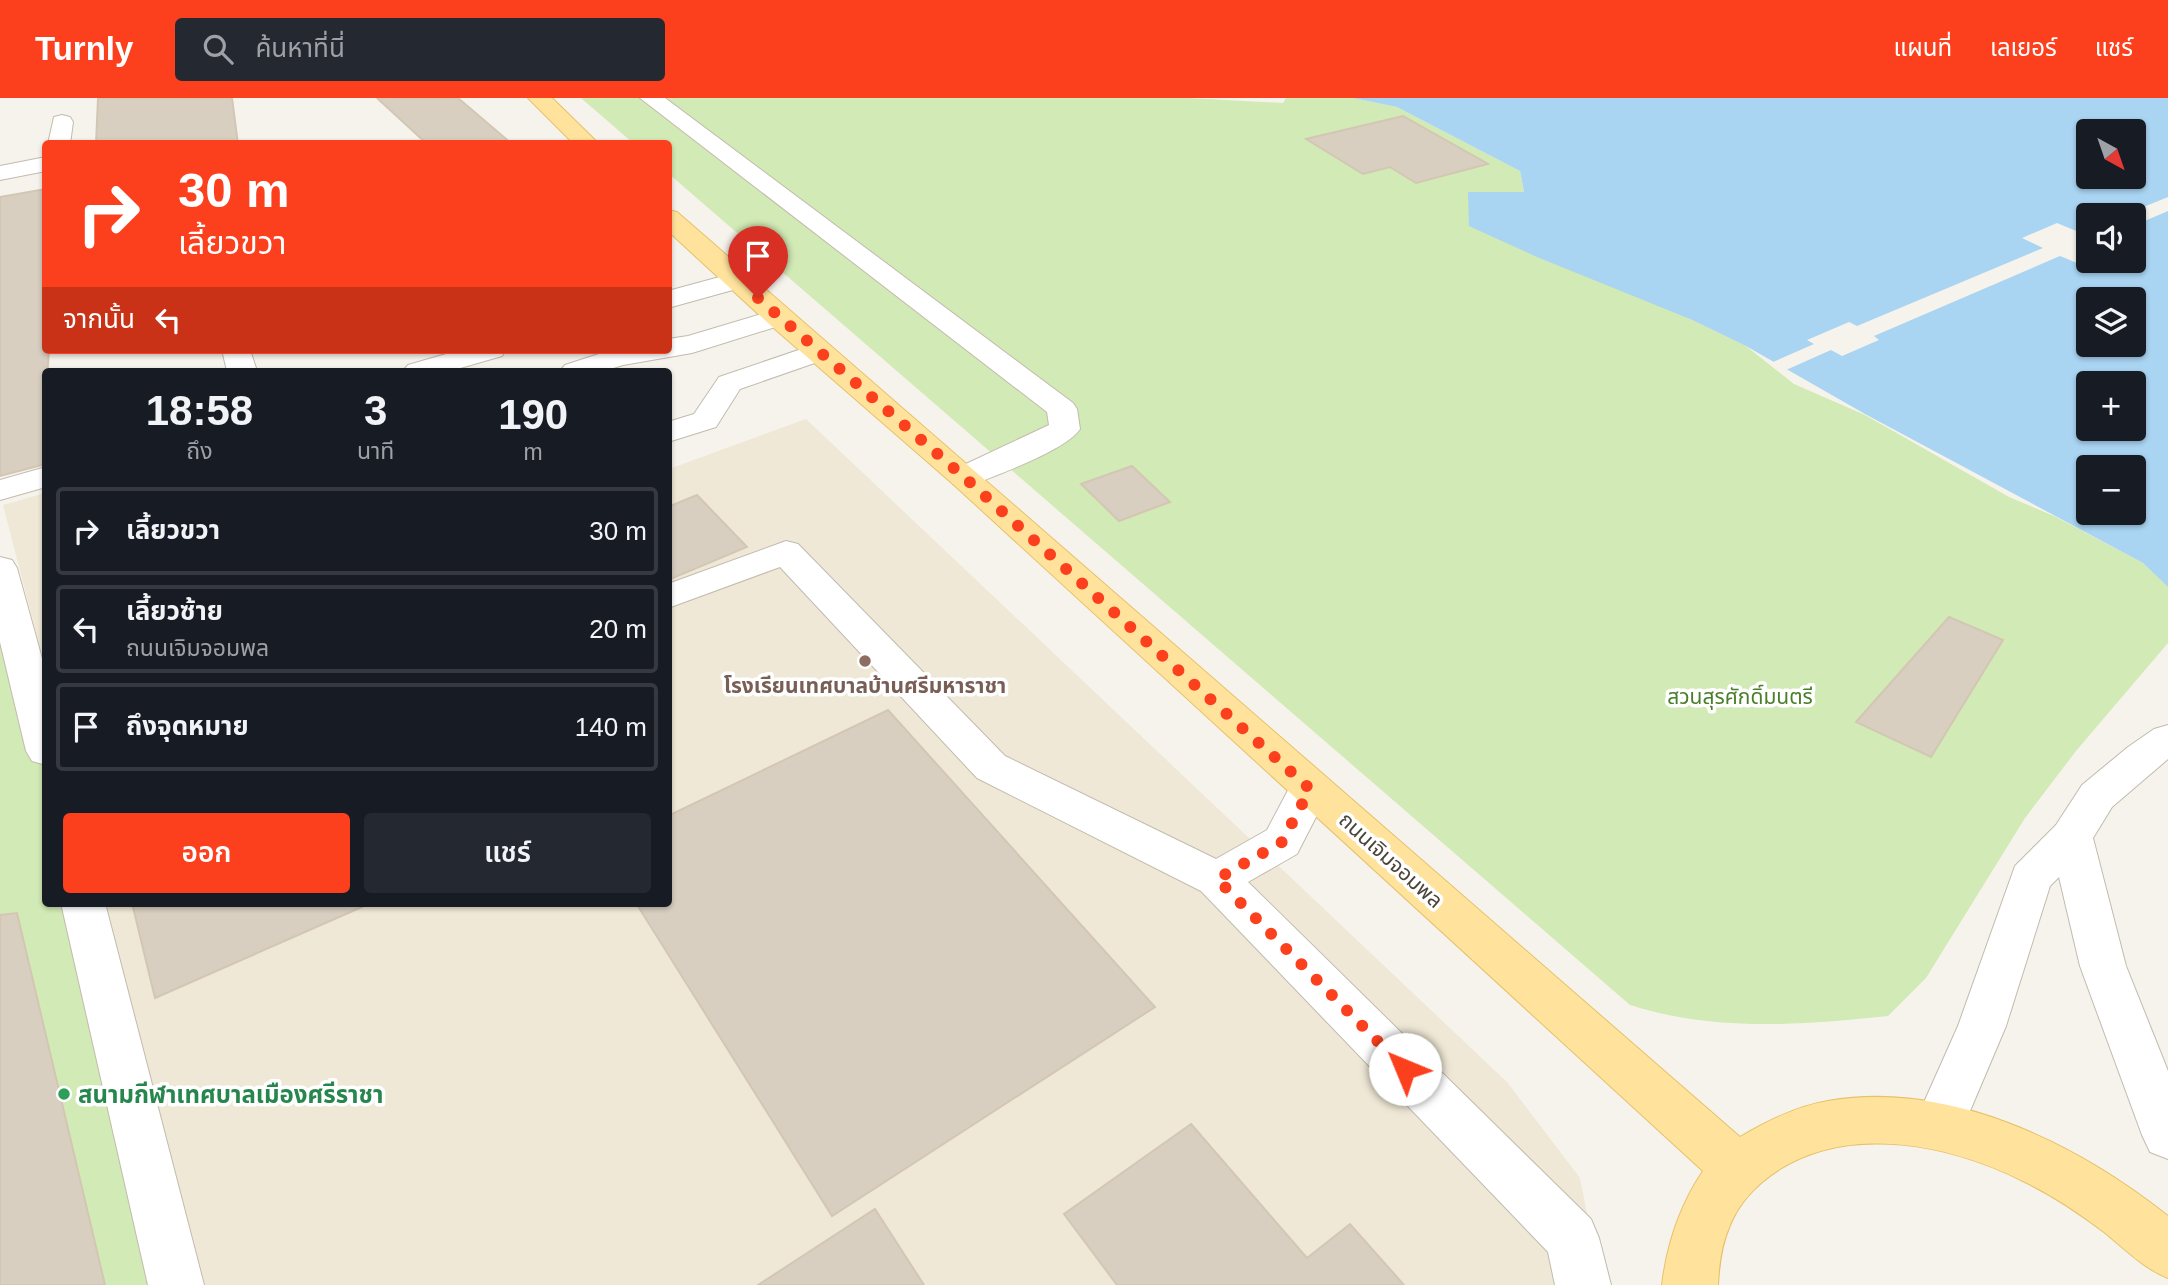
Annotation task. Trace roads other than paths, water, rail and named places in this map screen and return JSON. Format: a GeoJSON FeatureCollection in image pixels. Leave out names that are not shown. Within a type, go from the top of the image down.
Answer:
{"type":"FeatureCollection","features":[{"type":"Feature","properties":{"kind":"main road"},"geometry":{"type":"LineString","coordinates":[[539,98],[585,140]]}},
{"type":"Feature","properties":{"kind":"main road","name":"ถนนเจิมจอมพล"},"geometry":{"type":"LineString","coordinates":[[672,221],[778,317],[964,477],[1738,1169]]}},
{"type":"Feature","properties":{"kind":"main road"},"geometry":{"type":"LineString","coordinates":[[1690,1285],[1694,1248],[1705,1218],[1719,1192],[1738,1169],[1782,1138],[1840,1122],[1870,1119],[1938,1127],[1984,1140],[2031,1159],[2078,1183],[2126,1216],[2168,1251]]}},
{"type":"Feature","properties":{"kind":"street"},"geometry":{"type":"LineString","coordinates":[[651,98],[1062,409],[1065,429],[1045,441],[964,477]]}},
{"type":"Feature","properties":{"kind":"street"},"geometry":{"type":"LineString","coordinates":[[0,173],[42,165]]}},
{"type":"Feature","properties":{"kind":"street"},"geometry":{"type":"LineString","coordinates":[[672,299],[738,280]]}},
{"type":"Feature","properties":{"kind":"street"},"geometry":{"type":"LineString","coordinates":[[680,346],[778,317]]}},
{"type":"Feature","properties":{"kind":"street"},"geometry":{"type":"LineString","coordinates":[[680,346],[729,383]]}},
{"type":"Feature","properties":{"kind":"street"},"geometry":{"type":"LineString","coordinates":[[672,432],[705,420],[729,383],[819,352]]}},
{"type":"Feature","properties":{"kind":"street"},"geometry":{"type":"LineString","coordinates":[[429,368],[478,354]]}},
{"type":"Feature","properties":{"kind":"street"},"geometry":{"type":"LineString","coordinates":[[585,368],[638,354]]}},
{"type":"Feature","properties":{"kind":"street"},"geometry":{"type":"LineString","coordinates":[[0,490],[42,478]]}},
{"type":"Feature","properties":{"kind":"street"},"geometry":{"type":"LineString","coordinates":[[672,595],[786,552],[991,767],[1217,879],[1572,1238],[1583,1285]]}},
{"type":"Feature","properties":{"kind":"street"},"geometry":{"type":"LineString","coordinates":[[0,568],[42,735]]}},
{"type":"Feature","properties":{"kind":"street"},"geometry":{"type":"LineString","coordinates":[[1938,1127],[1982,1026],[2031,878],[2071,838],[2097,796],[2155,748]]}},
{"type":"Feature","properties":{"kind":"street"},"geometry":{"type":"LineString","coordinates":[[1217,879],[1282,842],[1310,789]]}},
{"type":"Feature","properties":{"kind":"street"},"geometry":{"type":"LineString","coordinates":[[2071,838],[2103,966],[2168,1135]]}},
{"type":"Feature","properties":{"kind":"street"},"geometry":{"type":"LineString","coordinates":[[84,907],[176,1285]]}},
{"type":"Feature","properties":{"kind":"water"},"geometry":{"type":"Polygon","coordinates":[[[1353,98],[2168,98],[2168,587],[2143,563],[1865,414],[1746,346],[1690,319],[1537,257],[1469,226],[1468,192],[1524,192],[1520,171],[1397,107],[1353,98]]]}},
{"type":"Feature","properties":{"kind":"place","name":"โรงเรียนเทศบาลบ้านศรีมหาราชา"},"geometry":{"type":"Point","coordinates":[865,661]}},
{"type":"Feature","properties":{"kind":"place","name":"สนามกีฬาเทศบาลเมืองศรีราชา"},"geometry":{"type":"Point","coordinates":[64,1094]}},
{"type":"Feature","properties":{"kind":"park label","name":"สวนสุรศักดิ์มนตรี"},"geometry":{"type":"Point","coordinates":[1740,696]}}]}
